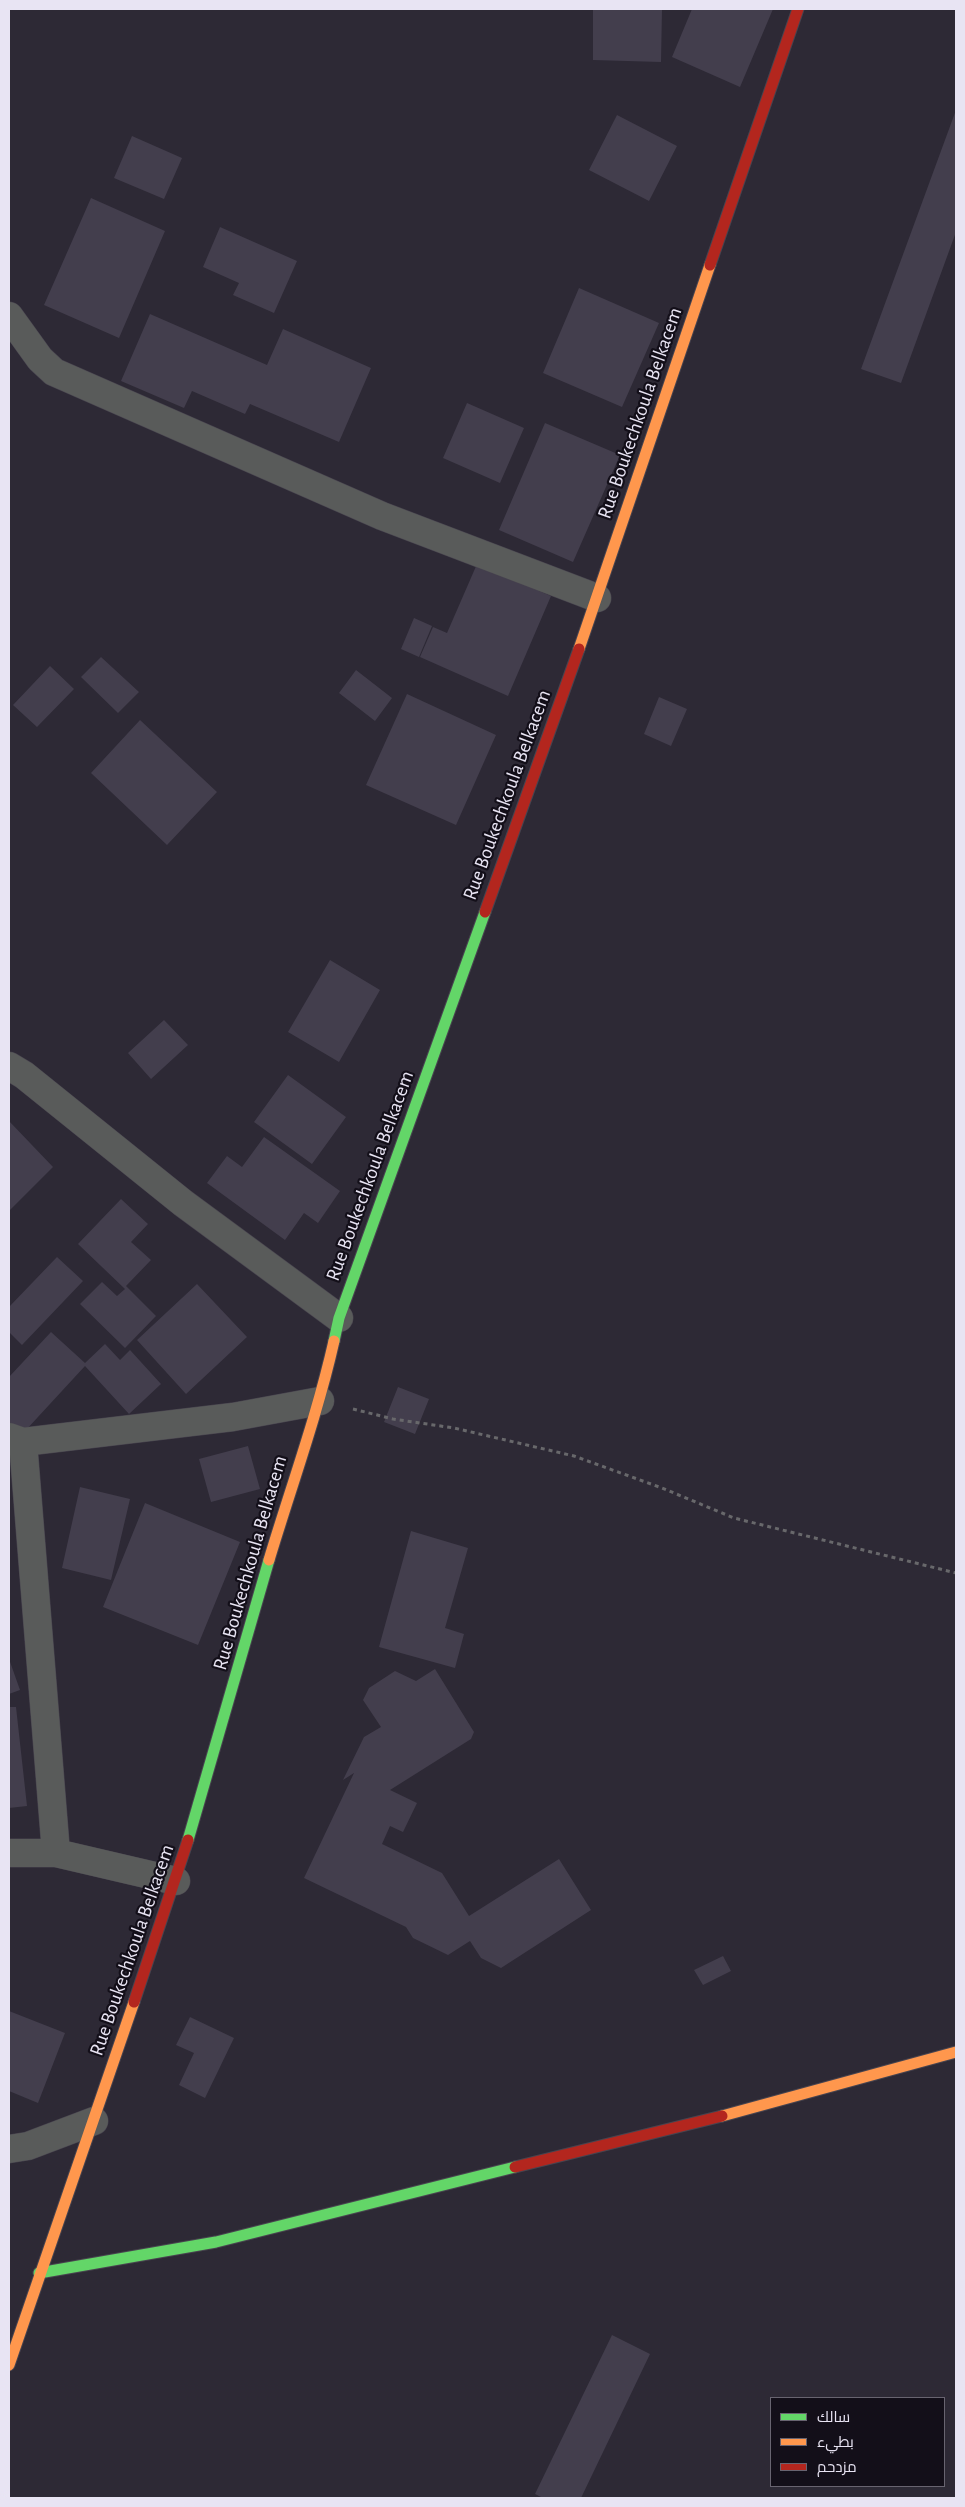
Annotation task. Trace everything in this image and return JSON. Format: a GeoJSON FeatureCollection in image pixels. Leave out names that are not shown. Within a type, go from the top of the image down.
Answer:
{"type":"FeatureCollection","features":[{"type":"Feature","properties":{"kind":"street","name":"Rue Boukechkoula Belkacem"},"geometry":{"type":"LineString","coordinates":[[9,2365],[39,2273],[94,2121],[176,1881],[290,1489],[320,1401],[339,1318],[597,598],[798,9]]}},
{"type":"Feature","properties":{"kind":"street"},"geometry":{"type":"LineString","coordinates":[[9,316],[40,359],[54,372],[382,516],[597,598]]}},
{"type":"Feature","properties":{"kind":"street"},"geometry":{"type":"LineString","coordinates":[[9,1066],[24,1075],[183,1203],[339,1318]]}},
{"type":"Feature","properties":{"kind":"street"},"geometry":{"type":"LineString","coordinates":[[56,1853],[16,1440],[234,1417],[320,1401]]}},
{"type":"Feature","properties":{"kind":"street"},"geometry":{"type":"LineString","coordinates":[[9,1853],[56,1853],[176,1881]]}},
{"type":"Feature","properties":{"kind":"street"},"geometry":{"type":"LineString","coordinates":[[39,2273],[226,2240],[778,2102],[956,2052]]}},
{"type":"Feature","properties":{"kind":"street"},"geometry":{"type":"LineString","coordinates":[[9,2149],[28,2146],[94,2121]]}},
{"type":"Feature","properties":{"kind":"path"},"geometry":{"type":"LineString","coordinates":[[320,1401],[393,1419],[454,1428],[574,1456],[662,1488],[734,1518],[956,1573]]}},
{"type":"Feature","properties":{"kind":"building"},"geometry":{"type":"Polygon","coordinates":[[[593,9],[662,9],[661,62],[593,60],[593,9]]]}},
{"type":"Feature","properties":{"kind":"building"},"geometry":{"type":"Polygon","coordinates":[[[692,9],[773,9],[740,87],[672,57],[692,9]]]}},
{"type":"Feature","properties":{"kind":"building"},"geometry":{"type":"Polygon","coordinates":[[[956,110],[956,232],[901,383],[861,369],[956,110]]]}},
{"type":"Feature","properties":{"kind":"building"},"geometry":{"type":"Polygon","coordinates":[[[617,115],[677,146],[649,201],[589,170],[617,115]]]}},
{"type":"Feature","properties":{"kind":"building"},"geometry":{"type":"Polygon","coordinates":[[[132,136],[182,158],[164,199],[114,178],[132,136]]]}},
{"type":"Feature","properties":{"kind":"building"},"geometry":{"type":"Polygon","coordinates":[[[91,198],[165,231],[119,338],[44,305],[91,198]]]}},
{"type":"Feature","properties":{"kind":"building"},"geometry":{"type":"Polygon","coordinates":[[[220,227],[297,261],[274,313],[233,295],[239,283],[203,267],[220,227]]]}},
{"type":"Feature","properties":{"kind":"building"},"geometry":{"type":"Polygon","coordinates":[[[579,288],[659,323],[622,407],[543,373],[579,288]]]}},
{"type":"Feature","properties":{"kind":"building"},"geometry":{"type":"Polygon","coordinates":[[[150,314],[267,365],[283,329],[371,368],[339,442],[250,404],[245,414],[192,391],[184,408],[121,381],[150,314]]]}},
{"type":"Feature","properties":{"kind":"building"},"geometry":{"type":"Polygon","coordinates":[[[467,403],[524,428],[500,483],[443,458],[467,403]]]}},
{"type":"Feature","properties":{"kind":"building"},"geometry":{"type":"Polygon","coordinates":[[[545,423],[620,455],[573,562],[499,530],[545,423]]]}},
{"type":"Feature","properties":{"kind":"building"},"geometry":{"type":"Polygon","coordinates":[[[477,564],[551,596],[508,696],[420,657],[433,627],[447,633],[477,564]]]}},
{"type":"Feature","properties":{"kind":"building"},"geometry":{"type":"Polygon","coordinates":[[[414,618],[432,626],[419,657],[401,649],[414,618]]]}},
{"type":"Feature","properties":{"kind":"building"},"geometry":{"type":"Polygon","coordinates":[[[101,657],[139,692],[118,713],[81,677],[101,657]]]}},
{"type":"Feature","properties":{"kind":"building"},"geometry":{"type":"Polygon","coordinates":[[[50,666],[74,689],[37,727],[13,705],[50,666]]]}},
{"type":"Feature","properties":{"kind":"building"},"geometry":{"type":"Polygon","coordinates":[[[356,670],[392,698],[375,721],[339,693],[356,670]]]}},
{"type":"Feature","properties":{"kind":"building"},"geometry":{"type":"Polygon","coordinates":[[[407,694],[496,735],[456,825],[366,785],[407,694]]]}},
{"type":"Feature","properties":{"kind":"building"},"geometry":{"type":"Polygon","coordinates":[[[659,697],[687,709],[671,746],[644,734],[659,697]]]}},
{"type":"Feature","properties":{"kind":"building"},"geometry":{"type":"Polygon","coordinates":[[[140,720],[217,792],[167,845],[91,773],[140,720]]]}},
{"type":"Feature","properties":{"kind":"building"},"geometry":{"type":"Polygon","coordinates":[[[330,960],[380,990],[339,1062],[288,1032],[330,960]]]}},
{"type":"Feature","properties":{"kind":"building"},"geometry":{"type":"Polygon","coordinates":[[[164,1020],[188,1045],[151,1079],[128,1053],[164,1020]]]}},
{"type":"Feature","properties":{"kind":"building"},"geometry":{"type":"Polygon","coordinates":[[[288,1075],[346,1117],[312,1164],[254,1122],[288,1075]]]}},
{"type":"Feature","properties":{"kind":"building"},"geometry":{"type":"Polygon","coordinates":[[[9,1121],[53,1167],[9,1211],[9,1121]]]}},
{"type":"Feature","properties":{"kind":"building"},"geometry":{"type":"Polygon","coordinates":[[[264,1137],[340,1191],[318,1223],[304,1213],[285,1240],[207,1183],[227,1156],[242,1167],[264,1137]]]}},
{"type":"Feature","properties":{"kind":"building"},"geometry":{"type":"Polygon","coordinates":[[[121,1199],[148,1224],[131,1242],[151,1260],[126,1286],[156,1316],[125,1348],[80,1304],[102,1282],[117,1296],[125,1289],[78,1244],[121,1199]]]}},
{"type":"Feature","properties":{"kind":"building"},"geometry":{"type":"Polygon","coordinates":[[[57,1257],[83,1281],[22,1345],[9,1332],[9,1307],[57,1257]]]}},
{"type":"Feature","properties":{"kind":"building"},"geometry":{"type":"Polygon","coordinates":[[[197,1284],[247,1337],[186,1394],[137,1340],[197,1284]]]}},
{"type":"Feature","properties":{"kind":"building"},"geometry":{"type":"Polygon","coordinates":[[[51,1332],[85,1363],[105,1344],[120,1360],[130,1350],[161,1384],[129,1414],[85,1366],[14,1443],[9,1438],[9,1377],[51,1332]]]}},
{"type":"Feature","properties":{"kind":"building"},"geometry":{"type":"Polygon","coordinates":[[[398,1387],[429,1399],[415,1434],[384,1422],[398,1387]]]}},
{"type":"Feature","properties":{"kind":"building"},"geometry":{"type":"Polygon","coordinates":[[[248,1446],[260,1489],[211,1502],[199,1459],[248,1446]]]}},
{"type":"Feature","properties":{"kind":"building"},"geometry":{"type":"Polygon","coordinates":[[[80,1487],[130,1499],[111,1580],[62,1568],[80,1487]]]}},
{"type":"Feature","properties":{"kind":"building"},"geometry":{"type":"Polygon","coordinates":[[[145,1503],[240,1542],[198,1645],[103,1607],[145,1503]]]}},
{"type":"Feature","properties":{"kind":"building"},"geometry":{"type":"Polygon","coordinates":[[[411,1531],[468,1548],[445,1628],[464,1634],[455,1668],[379,1647],[411,1531]]]}},
{"type":"Feature","properties":{"kind":"building"},"geometry":{"type":"Polygon","coordinates":[[[9,1659],[20,1690],[9,1694],[9,1659]]]}},
{"type":"Feature","properties":{"kind":"building"},"geometry":{"type":"Polygon","coordinates":[[[435,1669],[474,1732],[471,1739],[390,1790],[417,1803],[403,1832],[390,1826],[382,1844],[442,1873],[469,1916],[559,1859],[591,1910],[501,1968],[481,1958],[470,1941],[448,1955],[413,1938],[406,1927],[304,1878],[354,1773],[343,1780],[364,1737],[381,1727],[363,1700],[369,1688],[395,1671],[416,1681],[435,1669]]]}},
{"type":"Feature","properties":{"kind":"building"},"geometry":{"type":"Polygon","coordinates":[[[9,1707],[16,1707],[27,1806],[9,1808],[9,1707]]]}},
{"type":"Feature","properties":{"kind":"building"},"geometry":{"type":"Polygon","coordinates":[[[723,1956],[731,1971],[703,1985],[694,1970],[723,1956]]]}},
{"type":"Feature","properties":{"kind":"building"},"geometry":{"type":"Polygon","coordinates":[[[9,2011],[65,2033],[38,2103],[9,2091],[9,2011]]]}},
{"type":"Feature","properties":{"kind":"building"},"geometry":{"type":"Polygon","coordinates":[[[190,2017],[234,2038],[205,2098],[179,2085],[194,2053],[176,2045],[190,2017]]]}},
{"type":"Feature","properties":{"kind":"building"},"geometry":{"type":"Polygon","coordinates":[[[612,2335],[650,2354],[581,2498],[543,2498],[535,2494],[612,2335]]]}},
{"type":"Feature","properties":{"kind":"traffic: fast"},"geometry":{"type":"LineString","coordinates":[[334,1341],[339,1318],[485,912]]}},
{"type":"Feature","properties":{"kind":"traffic: fast"},"geometry":{"type":"LineString","coordinates":[[188,1840],[269,1560]]}},
{"type":"Feature","properties":{"kind":"traffic: fast"},"geometry":{"type":"LineString","coordinates":[[39,2273],[216,2242],[515,2167]]}},
{"type":"Feature","properties":{"kind":"traffic: slow"},"geometry":{"type":"LineString","coordinates":[[579,649],[710,265]]}},
{"type":"Feature","properties":{"kind":"traffic: slow"},"geometry":{"type":"LineString","coordinates":[[269,1560],[312,1424],[334,1341]]}},
{"type":"Feature","properties":{"kind":"traffic: slow"},"geometry":{"type":"LineString","coordinates":[[9,2365],[134,2002]]}},
{"type":"Feature","properties":{"kind":"traffic: slow"},"geometry":{"type":"LineString","coordinates":[[722,2116],[956,2052]]}},
{"type":"Feature","properties":{"kind":"traffic: jam"},"geometry":{"type":"LineString","coordinates":[[710,265],[798,9]]}},
{"type":"Feature","properties":{"kind":"traffic: jam"},"geometry":{"type":"LineString","coordinates":[[485,912],[579,649]]}},
{"type":"Feature","properties":{"kind":"traffic: jam"},"geometry":{"type":"LineString","coordinates":[[134,2002],[188,1840]]}},
{"type":"Feature","properties":{"kind":"traffic: jam"},"geometry":{"type":"LineString","coordinates":[[515,2167],[722,2116]]}}]}
